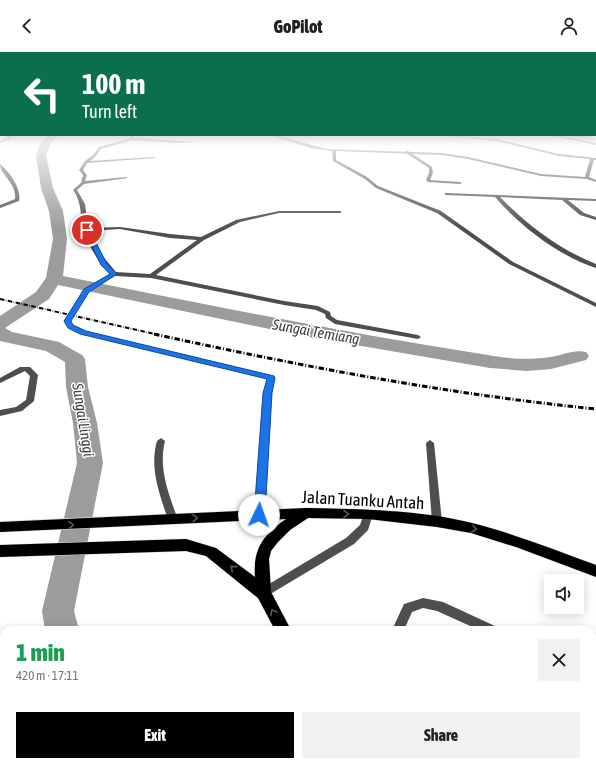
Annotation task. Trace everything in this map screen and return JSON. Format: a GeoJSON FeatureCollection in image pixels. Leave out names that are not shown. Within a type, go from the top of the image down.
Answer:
{"type":"FeatureCollection","features":[{"type":"Feature","properties":{"kind":"highway","name":"Jalan Tuanku Antah"},"geometry":{"type":"LineString","coordinates":[[0,527],[32,527],[307,513],[368,514],[436,522],[471,528],[519,542],[596,571]]}},
{"type":"Feature","properties":{"kind":"highway"},"geometry":{"type":"LineString","coordinates":[[263,593],[262,558],[270,540],[287,526],[307,513]]}},
{"type":"Feature","properties":{"kind":"highway"},"geometry":{"type":"LineString","coordinates":[[0,551],[186,546],[211,552],[263,593],[281,626]]}},
{"type":"Feature","properties":{"kind":"street"},"geometry":{"type":"LineString","coordinates":[[83,183],[85,175],[81,170],[86,162]]}},
{"type":"Feature","properties":{"kind":"street"},"geometry":{"type":"LineString","coordinates":[[338,162],[366,178],[372,184],[445,215],[511,263],[596,304]]}},
{"type":"Feature","properties":{"kind":"street"},"geometry":{"type":"LineString","coordinates":[[422,162],[431,168],[428,181],[460,183]]}},
{"type":"Feature","properties":{"kind":"street"},"geometry":{"type":"LineString","coordinates":[[485,162],[541,175],[587,178],[596,181]]}},
{"type":"Feature","properties":{"kind":"street"},"geometry":{"type":"LineString","coordinates":[[587,178],[593,162]]}},
{"type":"Feature","properties":{"kind":"street"},"geometry":{"type":"LineString","coordinates":[[0,165],[13,184],[18,196],[17,200],[0,207]]}},
{"type":"Feature","properties":{"kind":"street"},"geometry":{"type":"LineString","coordinates":[[114,274],[104,265],[87,230],[82,201],[75,190],[83,183],[126,178]]}},
{"type":"Feature","properties":{"kind":"street"},"geometry":{"type":"LineString","coordinates":[[447,194],[596,200]]}},
{"type":"Feature","properties":{"kind":"street"},"geometry":{"type":"LineString","coordinates":[[497,197],[512,213],[543,237],[569,254],[596,266]]}},
{"type":"Feature","properties":{"kind":"street"},"geometry":{"type":"LineString","coordinates":[[564,199],[582,214],[596,219]]}},
{"type":"Feature","properties":{"kind":"street"},"geometry":{"type":"LineString","coordinates":[[151,276],[202,239],[238,221],[279,212],[340,212]]}},
{"type":"Feature","properties":{"kind":"street"},"geometry":{"type":"LineString","coordinates":[[87,230],[120,228],[170,236],[202,239]]}},
{"type":"Feature","properties":{"kind":"street"},"geometry":{"type":"LineString","coordinates":[[259,515],[268,393],[271,378],[83,332],[71,326],[68,321],[86,291],[114,274],[151,276],[284,303],[318,308],[328,313],[328,317],[335,322],[418,337]]}},
{"type":"Feature","properties":{"kind":"street"},"geometry":{"type":"LineString","coordinates":[[0,381],[17,370],[27,369],[34,375],[30,401],[19,409],[0,413]]}},
{"type":"Feature","properties":{"kind":"street"},"geometry":{"type":"LineString","coordinates":[[161,441],[158,448],[158,470],[173,520]]}},
{"type":"Feature","properties":{"kind":"street"},"geometry":{"type":"LineString","coordinates":[[430,443],[436,522]]}},
{"type":"Feature","properties":{"kind":"street"},"geometry":{"type":"LineString","coordinates":[[263,593],[350,541],[364,527],[368,514]]}},
{"type":"Feature","properties":{"kind":"street"},"geometry":{"type":"LineString","coordinates":[[400,626],[408,608],[423,603],[439,606],[482,626]]}},
{"type":"Feature","properties":{"kind":"waterway","name":"Sungai Linggi"},"geometry":{"type":"LineString","coordinates":[[42,162],[47,188],[56,211],[60,239],[54,279]]}},
{"type":"Feature","properties":{"kind":"waterway","name":"Sungai Linggi"},"geometry":{"type":"LineString","coordinates":[[0,324],[43,295],[46,288],[54,279]]}},
{"type":"Feature","properties":{"kind":"waterway","name":"Sungai Temiang"},"geometry":{"type":"LineString","coordinates":[[54,279],[303,330],[490,362],[527,365],[551,363],[579,356]]}},
{"type":"Feature","properties":{"kind":"waterway","name":"Sungai Linggi"},"geometry":{"type":"LineString","coordinates":[[0,333],[6,337],[52,346],[75,359],[77,387],[85,423],[90,463],[58,611],[61,626]]}},
{"type":"Feature","properties":{"kind":"railway"},"geometry":{"type":"LineString","coordinates":[[0,299],[159,335]]}},
{"type":"Feature","properties":{"kind":"railway"},"geometry":{"type":"LineString","coordinates":[[154,334],[374,378],[540,403],[596,409]]}},
{"type":"Feature","properties":{"kind":"route"},"geometry":{"type":"LineString","coordinates":[[87,230],[104,265],[114,274],[86,291],[68,321],[71,326],[83,332],[271,378],[268,393],[259,515]]}}]}
